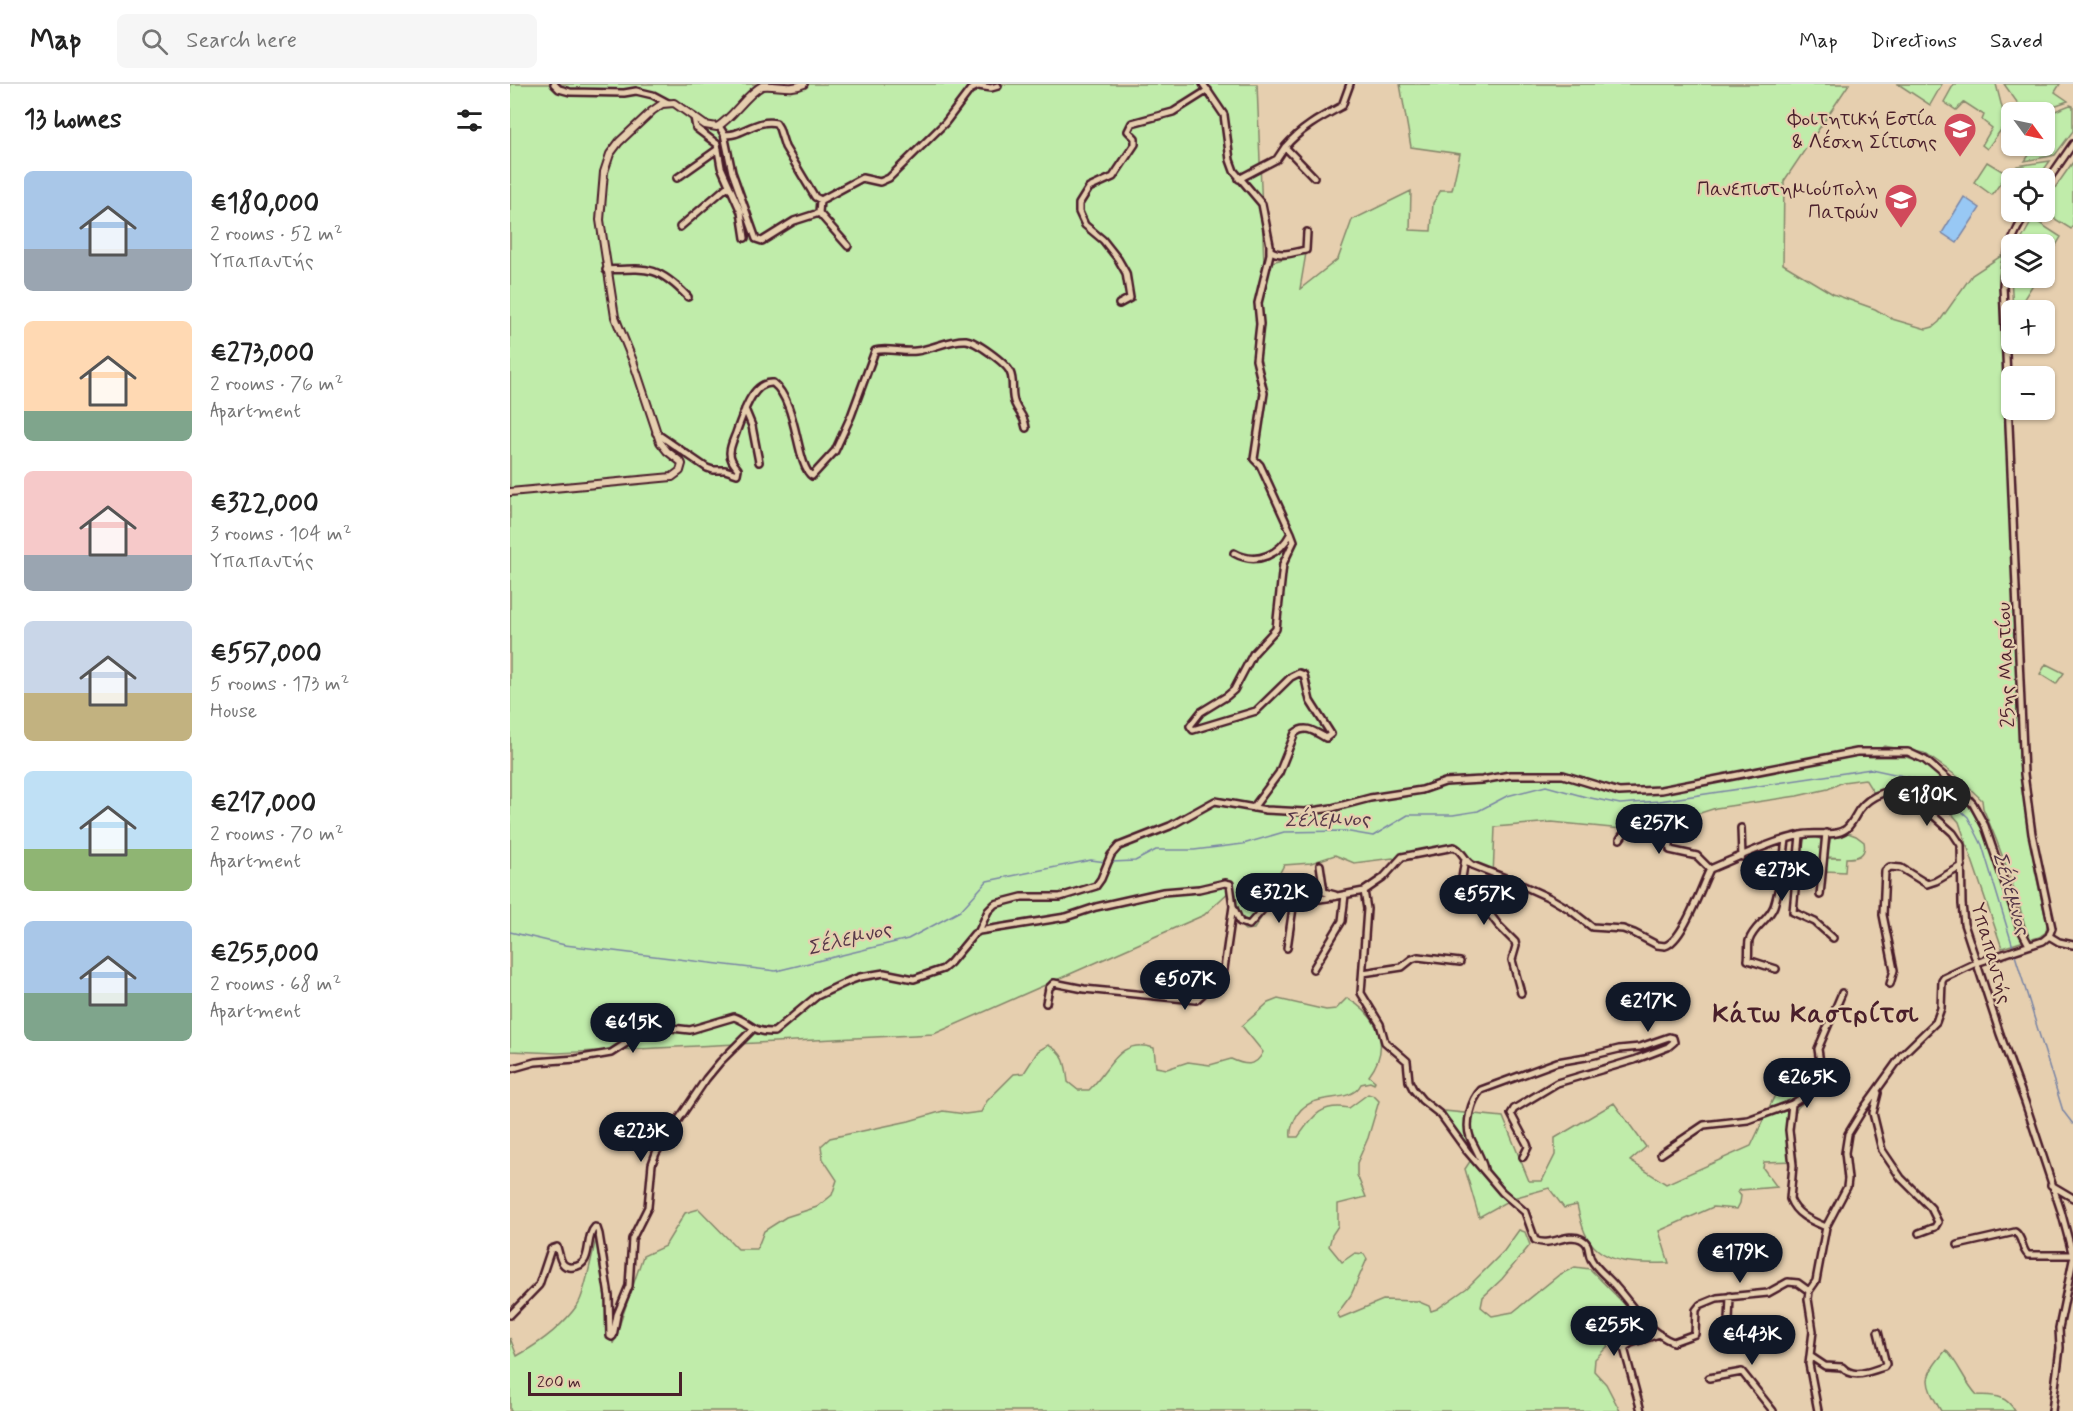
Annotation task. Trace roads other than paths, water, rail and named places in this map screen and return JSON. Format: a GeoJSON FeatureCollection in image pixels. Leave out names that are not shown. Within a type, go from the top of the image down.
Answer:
{"type":"FeatureCollection","features":[{"type":"Feature","properties":{"kind":"main road"},"geometry":{"type":"LineString","coordinates":[[510,492],[672,477],[680,471],[682,464],[663,446],[656,432],[633,361],[615,317],[606,270],[600,210],[604,172],[610,154],[619,142],[662,104],[679,105],[711,127],[719,126],[759,88],[771,84],[795,87],[804,84]]}},
{"type":"Feature","properties":{"kind":"street"},"geometry":{"type":"LineString","coordinates":[[555,84],[559,90],[570,92],[624,93],[636,91],[653,95],[669,103]]}},
{"type":"Feature","properties":{"kind":"street"},"geometry":{"type":"LineString","coordinates":[[1203,84],[1224,115],[1230,160],[1239,179],[1260,199],[1262,204],[1270,250],[1258,303],[1260,324],[1256,360],[1264,393],[1254,459],[1260,465],[1294,541],[1283,564],[1276,629],[1253,654],[1234,690],[1201,712],[1190,726],[1193,730],[1256,711],[1291,677],[1299,673],[1304,675],[1310,701],[1330,730],[1330,736],[1326,738],[1307,728],[1294,733],[1279,772],[1253,808]]}},
{"type":"Feature","properties":{"kind":"street"},"geometry":{"type":"LineString","coordinates":[[1239,179],[1277,159],[1285,147],[1309,124],[1342,106],[1350,84]]}},
{"type":"Feature","properties":{"kind":"street"},"geometry":{"type":"LineString","coordinates":[[820,200],[862,178],[879,182],[889,178],[945,123],[970,90],[978,86],[992,88],[998,86]]}},
{"type":"Feature","properties":{"kind":"street"},"geometry":{"type":"LineString","coordinates":[[1119,304],[1130,298],[1126,273],[1119,259],[1103,240],[1085,225],[1079,212],[1079,204],[1089,188],[1113,177],[1136,144],[1135,138],[1128,131],[1132,123],[1173,112],[1208,90]]}},
{"type":"Feature","properties":{"kind":"street"},"geometry":{"type":"LineString","coordinates":[[694,117],[696,128],[714,140],[718,149],[721,167],[741,212],[745,238]]}},
{"type":"Feature","properties":{"kind":"street"},"geometry":{"type":"LineString","coordinates":[[724,134],[731,136],[762,123],[776,123],[788,153],[815,197],[820,200]]}},
{"type":"Feature","properties":{"kind":"street"},"geometry":{"type":"LineString","coordinates":[[719,126],[724,134],[732,172],[756,239],[762,241],[794,221],[819,213]]}},
{"type":"Feature","properties":{"kind":"street"},"geometry":{"type":"LineString","coordinates":[[2055,170],[2073,144]]}},
{"type":"Feature","properties":{"kind":"street"},"geometry":{"type":"LineString","coordinates":[[1285,147],[1314,177]]}},
{"type":"Feature","properties":{"kind":"street"},"geometry":{"type":"LineString","coordinates":[[677,178],[718,149]]}},
{"type":"Feature","properties":{"kind":"street"},"geometry":{"type":"LineString","coordinates":[[680,227],[729,185]]}},
{"type":"Feature","properties":{"kind":"street"},"geometry":{"type":"LineString","coordinates":[[820,200],[819,213],[848,246]]}},
{"type":"Feature","properties":{"kind":"street","name":"25ης Μαρτίου"},"geometry":{"type":"LineString","coordinates":[[2021,222],[2014,235],[2005,267],[2003,285],[2024,774],[2032,834],[2051,921],[2052,928],[2049,936]]}},
{"type":"Feature","properties":{"kind":"street"},"geometry":{"type":"LineString","coordinates":[[1270,250],[1279,254],[1306,250],[1307,232]]}},
{"type":"Feature","properties":{"kind":"street"},"geometry":{"type":"LineString","coordinates":[[606,270],[642,269],[657,272],[672,281],[688,297]]}},
{"type":"Feature","properties":{"kind":"street"},"geometry":{"type":"LineString","coordinates":[[656,432],[707,468],[725,470],[736,475],[738,469],[731,460],[730,449],[749,401],[767,383],[776,385],[795,423],[805,468],[809,475],[813,475],[837,447],[875,351],[882,349],[902,352],[917,351],[965,340],[975,342],[1011,372],[1012,397],[1023,415],[1026,428]]}},
{"type":"Feature","properties":{"kind":"street"},"geometry":{"type":"LineString","coordinates":[[746,409],[759,462]]}},
{"type":"Feature","properties":{"kind":"street"},"geometry":{"type":"LineString","coordinates":[[1234,553],[1252,558],[1269,556],[1284,545],[1291,533]]}},
{"type":"Feature","properties":{"kind":"street"},"geometry":{"type":"LineString","coordinates":[[979,931],[988,911],[995,904],[1022,897],[1060,897],[1096,886],[1119,846],[1170,826],[1210,804],[1222,801],[1285,812],[1318,811],[1370,798],[1422,790],[1444,782],[1510,776],[1563,775],[1619,792],[1661,790],[1857,752],[1908,752],[1925,760],[1973,804],[1985,826],[2020,928],[2029,945]]}},
{"type":"Feature","properties":{"kind":"street","name":"Υπαπαντής"},"geometry":{"type":"LineString","coordinates":[[1710,869],[1800,835],[1839,832],[1847,828],[1863,805],[1872,798],[1892,791],[1902,790],[1908,793],[1957,838],[1961,845],[1961,895],[1964,924],[2061,1211],[2073,1257]]}},
{"type":"Feature","properties":{"kind":"street"},"geometry":{"type":"LineString","coordinates":[[1233,906],[1240,922],[1247,925],[1252,923],[1266,907],[1364,891],[1376,884],[1397,860],[1406,855],[1454,847],[1459,849],[1472,865],[1550,898],[1592,927],[1628,931],[1662,946],[1672,943],[1689,916],[1710,869],[1697,856],[1670,850],[1670,830],[1665,826],[1655,823],[1642,824],[1625,831],[1620,838]]}},
{"type":"Feature","properties":{"kind":"street"},"geometry":{"type":"LineString","coordinates":[[1741,828],[1742,857]]}},
{"type":"Feature","properties":{"kind":"street"},"geometry":{"type":"LineString","coordinates":[[1820,894],[1826,833]]}},
{"type":"Feature","properties":{"kind":"street"},"geometry":{"type":"LineString","coordinates":[[1800,835],[1793,912],[1815,922],[1833,938]]}},
{"type":"Feature","properties":{"kind":"street"},"geometry":{"type":"LineString","coordinates":[[1776,969],[1748,960],[1749,941],[1774,907],[1786,840]]}},
{"type":"Feature","properties":{"kind":"street"},"geometry":{"type":"LineString","coordinates":[[1465,859],[1462,878],[1499,926],[1515,942],[1512,960],[1521,993]]}},
{"type":"Feature","properties":{"kind":"street"},"geometry":{"type":"LineString","coordinates":[[1320,866],[1324,892],[1342,896]]}},
{"type":"Feature","properties":{"kind":"street"},"geometry":{"type":"LineString","coordinates":[[1890,984],[1894,970],[1883,915],[1885,871],[1890,867],[1901,868],[1927,884],[1962,866]]}},
{"type":"Feature","properties":{"kind":"street"},"geometry":{"type":"LineString","coordinates":[[510,1069],[536,1062],[576,1059],[610,1053],[653,1026],[690,1030],[734,1017],[753,1029],[774,1032],[817,996],[860,977],[890,974],[914,979],[943,969],[979,931],[1066,917],[1096,907],[1163,892],[1199,889],[1225,883],[1231,886],[1233,906],[1222,977],[1196,1001],[1054,983],[1050,986],[1046,1003]]}},
{"type":"Feature","properties":{"kind":"street"},"geometry":{"type":"LineString","coordinates":[[1364,891],[1367,909],[1361,993],[1380,1024],[1384,1042],[1407,1061],[1409,1081],[1413,1089],[1425,1103],[1441,1115],[1467,1151],[1507,1197],[1525,1212],[1536,1241],[1547,1242],[1573,1238],[1583,1240],[1589,1247],[1592,1260],[1645,1323],[1674,1342],[1693,1336],[1696,1331],[1695,1314],[1698,1308],[1713,1300],[1730,1296],[1765,1294],[1788,1282],[1798,1283],[1809,1291]]}},
{"type":"Feature","properties":{"kind":"street"},"geometry":{"type":"LineString","coordinates":[[1313,969],[1342,921],[1342,896]]}},
{"type":"Feature","properties":{"kind":"street"},"geometry":{"type":"LineString","coordinates":[[1287,948],[1294,901]]}},
{"type":"Feature","properties":{"kind":"street"},"geometry":{"type":"LineString","coordinates":[[1818,1411],[1809,1367],[1813,1328],[1808,1299],[1809,1291],[1816,1281],[1826,1227],[1847,1187],[1845,1153],[1848,1134],[1853,1123],[1902,1055],[1936,1022],[1941,1008],[1941,985],[1944,978],[1976,963],[2043,941],[2049,936],[2059,942],[2073,945]]}},
{"type":"Feature","properties":{"kind":"street"},"geometry":{"type":"LineString","coordinates":[[1363,973],[1402,968],[1418,957],[1461,962]]}},
{"type":"Feature","properties":{"kind":"street"},"geometry":{"type":"LineString","coordinates":[[1661,1154],[1704,1125],[1748,1120],[1792,1104],[1812,1091],[1822,1076],[1818,1049],[1842,993]]}},
{"type":"Feature","properties":{"kind":"street"},"geometry":{"type":"LineString","coordinates":[[510,1315],[537,1289],[550,1249],[556,1247],[560,1260],[567,1266],[581,1264],[585,1260],[595,1227],[600,1234],[609,1296],[610,1336],[613,1336],[617,1315],[629,1286],[633,1239],[648,1207],[652,1164],[656,1153],[706,1079],[753,1029]]}},
{"type":"Feature","properties":{"kind":"street"},"geometry":{"type":"LineString","coordinates":[[1485,1171],[1469,1128],[1473,1101],[1481,1090],[1557,1062],[1640,1047],[1669,1037],[1675,1040],[1668,1047],[1634,1060],[1557,1083],[1514,1108],[1511,1114],[1527,1144],[1523,1157]]}},
{"type":"Feature","properties":{"kind":"street"},"geometry":{"type":"LineString","coordinates":[[1876,1091],[1878,1093],[1873,1113],[1882,1150],[1901,1179],[1931,1208],[1938,1222],[1935,1227],[1920,1233]]}},
{"type":"Feature","properties":{"kind":"street"},"geometry":{"type":"LineString","coordinates":[[1792,1104],[1789,1130],[1793,1165],[1790,1199],[1797,1211],[1826,1227]]}},
{"type":"Feature","properties":{"kind":"street"},"geometry":{"type":"LineString","coordinates":[[2051,1185],[2073,1198]]}},
{"type":"Feature","properties":{"kind":"street"},"geometry":{"type":"LineString","coordinates":[[1958,1245],[2016,1232],[2024,1252],[2028,1255],[2073,1257],[2059,1328],[2060,1348],[2052,1411]]}},
{"type":"Feature","properties":{"kind":"street"},"geometry":{"type":"LineString","coordinates":[[1730,1296],[1731,1337]]}},
{"type":"Feature","properties":{"kind":"street"},"geometry":{"type":"LineString","coordinates":[[1810,1356],[1821,1364],[1842,1367],[1854,1374],[1884,1367],[1886,1364],[1878,1332]]}},
{"type":"Feature","properties":{"kind":"street"},"geometry":{"type":"LineString","coordinates":[[1641,1411],[1624,1348],[1631,1343],[1659,1334]]}},
{"type":"Feature","properties":{"kind":"street"},"geometry":{"type":"LineString","coordinates":[[1709,1378],[1742,1372],[1773,1411]]}},
{"type":"Feature","properties":{"kind":"water"},"geometry":{"type":"Polygon","coordinates":[[[1964,197],[1980,208],[1957,243],[1942,233],[1964,197]]]}},
{"type":"Feature","properties":{"kind":"waterway","name":"Σέλεμνος"},"geometry":{"type":"LineString","coordinates":[[1111,862],[1135,861],[1156,850],[1194,850],[1243,844],[1284,832],[1344,831],[1373,836],[1408,815],[1453,815],[1478,811],[1507,796],[1546,786],[1620,804],[1659,801],[1871,769],[1913,778],[1938,790],[1968,817],[1982,845],[2013,947]]}},
{"type":"Feature","properties":{"kind":"waterway","name":"Σέλεμνος"},"geometry":{"type":"LineString","coordinates":[[510,932],[565,945],[776,971],[908,939],[960,911],[987,881],[1091,860],[1106,862]]}},
{"type":"Feature","properties":{"kind":"waterway","name":"Σέλεμνος"},"geometry":{"type":"LineString","coordinates":[[2014,952],[2063,1111],[2073,1124]]}},
{"type":"Feature","properties":{"kind":"place","name":"Φοιτητική Εστία & Λέσχη Σίτισης"},"geometry":{"type":"Point","coordinates":[1960,158]}},
{"type":"Feature","properties":{"kind":"place","name":"Πανεπιστημιούπολη Πατρών"},"geometry":{"type":"Point","coordinates":[1901,229]}},
{"type":"Feature","properties":{"kind":"district","name":"Κάτω Καστρίτσι"},"geometry":{"type":"Point","coordinates":[1816,1013]}}]}
